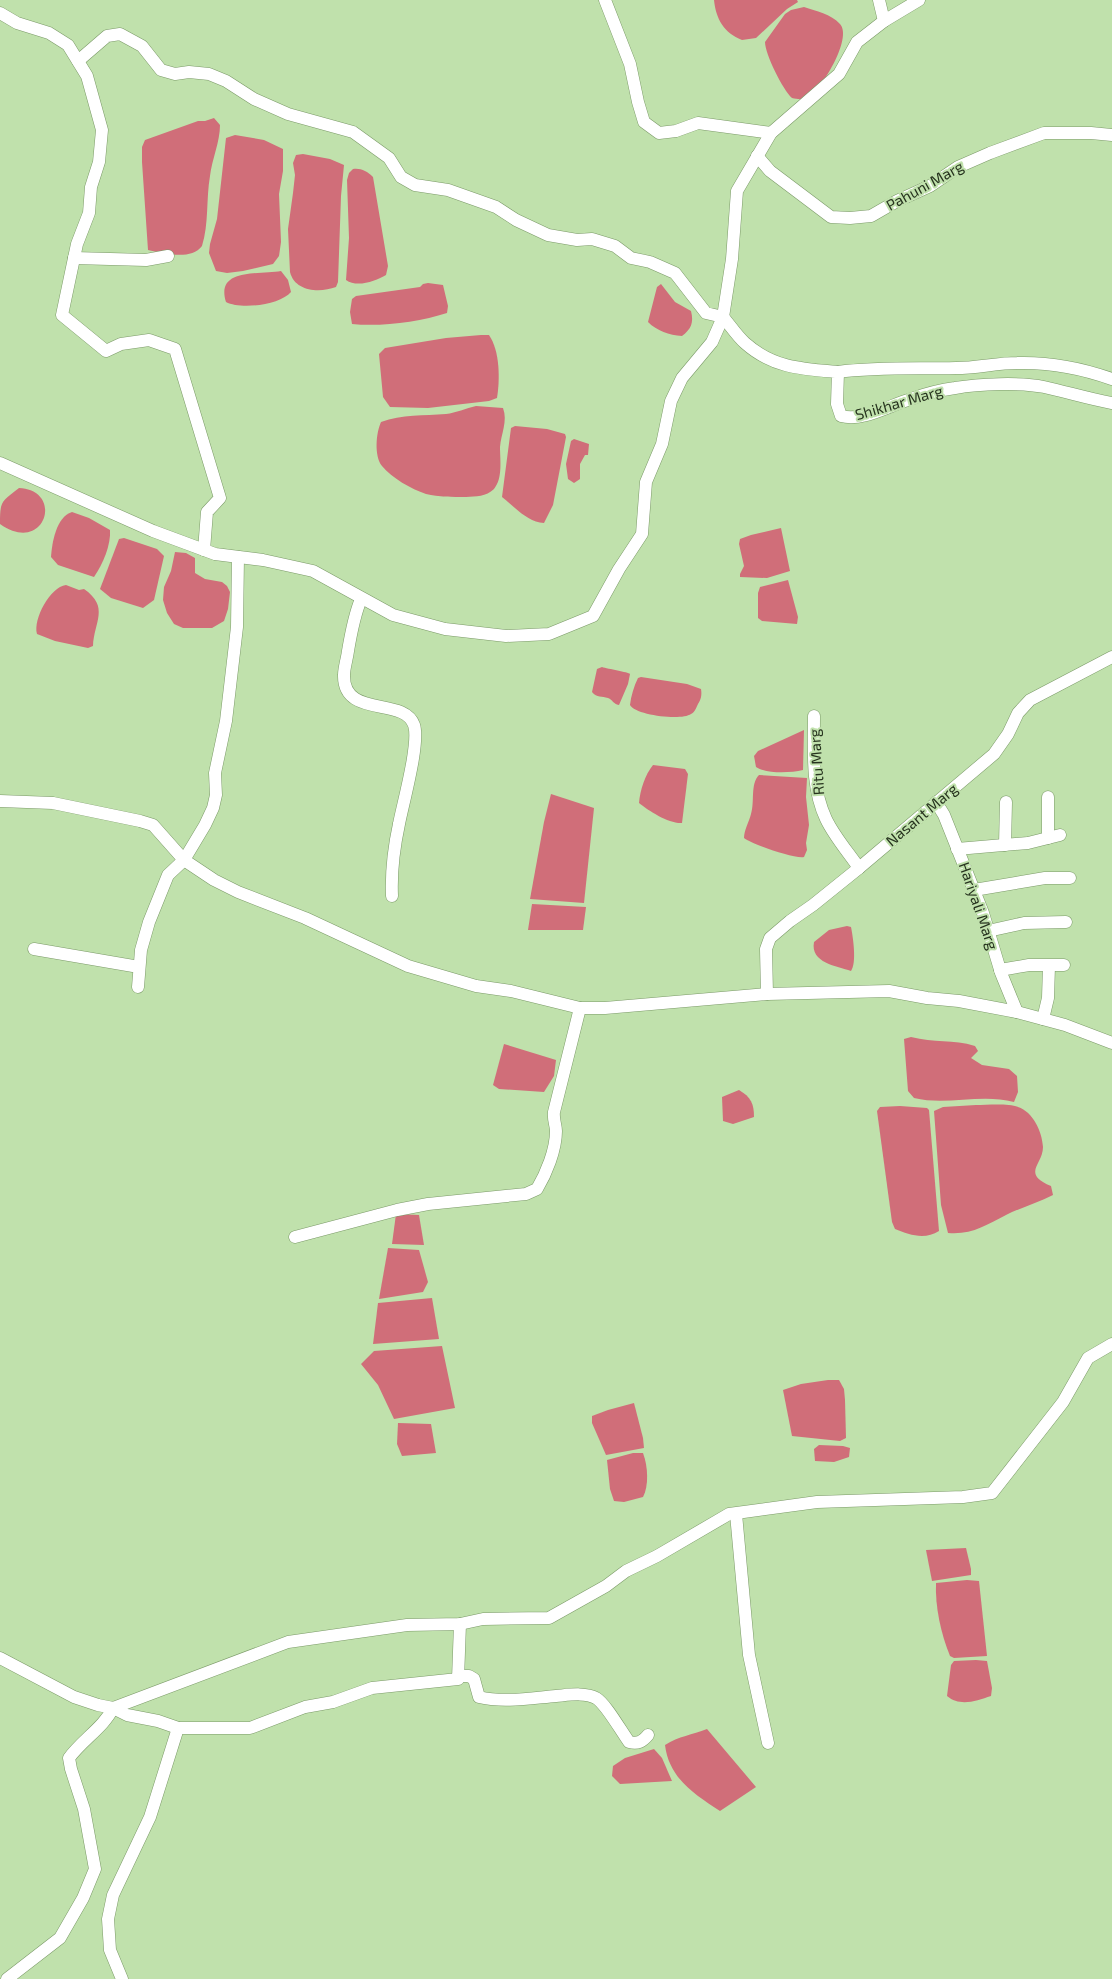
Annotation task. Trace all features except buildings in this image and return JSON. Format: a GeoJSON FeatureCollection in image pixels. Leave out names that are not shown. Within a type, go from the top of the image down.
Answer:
{"type":"FeatureCollection","features":[{"type":"Feature","properties":{"kind":"street"},"geometry":{"type":"LineString","coordinates":[[605,0],[630,64],[644,122],[659,134],[676,131],[698,123],[771,133]]}},
{"type":"Feature","properties":{"kind":"street"},"geometry":{"type":"LineString","coordinates":[[878,0],[884,21]]}},
{"type":"Feature","properties":{"kind":"street"},"geometry":{"type":"LineString","coordinates":[[0,463],[153,531],[215,554],[263,560],[313,571],[393,615],[445,630],[506,636],[549,634],[593,616],[619,569],[642,534],[646,482],[662,444],[671,401],[682,378],[712,342],[723,317],[732,259],[737,191],[771,133],[839,74],[857,42],[912,2]]}},
{"type":"Feature","properties":{"kind":"street"},"geometry":{"type":"LineString","coordinates":[[2,19],[49,33],[68,45],[87,76],[102,130],[99,162],[91,187],[89,213],[77,244],[62,315],[106,351],[121,344],[149,340],[175,349],[220,498],[207,512],[204,550]]}},
{"type":"Feature","properties":{"kind":"street"},"geometry":{"type":"LineString","coordinates":[[78,61],[107,36],[120,34],[142,46],[161,70],[175,74],[189,72],[209,74],[226,81],[254,99],[288,114],[353,132],[389,158],[401,177],[415,185],[448,190],[496,207],[516,220],[548,235],[577,240],[592,239],[615,246],[631,258],[650,262],[675,273],[706,312],[723,317],[744,342],[763,358],[789,367],[838,372],[874,368],[958,368],[1016,363],[1042,363],[1073,367],[1112,379]]}},
{"type":"Feature","properties":{"kind":"street","name":"Pahuni Marg"},"geometry":{"type":"LineString","coordinates":[[757,156],[770,171],[831,218],[850,218],[871,216],[897,201],[930,186],[958,167],[990,153],[1044,133],[1091,133],[1112,135]]}},
{"type":"Feature","properties":{"kind":"street"},"geometry":{"type":"LineString","coordinates":[[74,258],[146,260],[168,256]]}},
{"type":"Feature","properties":{"kind":"street","name":"Shikhar Marg"},"geometry":{"type":"LineString","coordinates":[[838,372],[837,404],[841,416],[846,418],[856,417],[911,399],[956,388],[1010,384],[1043,387],[1112,403]]}},
{"type":"Feature","properties":{"kind":"street"},"geometry":{"type":"LineString","coordinates":[[138,987],[141,950],[149,922],[168,875],[184,860],[205,825],[213,808],[216,795],[215,773],[226,721],[237,627],[238,557]]}},
{"type":"Feature","properties":{"kind":"street"},"geometry":{"type":"LineString","coordinates":[[361,598],[354,616],[344,676],[348,691],[354,698],[377,707],[389,707],[405,714],[414,724],[415,738],[394,855],[392,896]]}},
{"type":"Feature","properties":{"kind":"street","name":"Nasant Marg"},"geometry":{"type":"LineString","coordinates":[[767,994],[766,949],[770,938],[859,868],[994,754],[1008,734],[1018,713],[1030,700],[1112,657]]}},
{"type":"Feature","properties":{"kind":"street","name":"Ritu Marg"},"geometry":{"type":"LineString","coordinates":[[814,716],[814,762],[818,797],[827,820],[859,868]]}},
{"type":"Feature","properties":{"kind":"street"},"geometry":{"type":"LineString","coordinates":[[1048,797],[1048,838]]}},
{"type":"Feature","properties":{"kind":"street"},"geometry":{"type":"LineString","coordinates":[[0,801],[53,803],[153,825],[184,860],[214,880],[238,892],[305,918],[408,966],[476,986],[511,992],[580,1008],[605,1008],[767,994],[890,991],[959,1001],[1017,1012],[1065,1025],[1112,1044]]}},
{"type":"Feature","properties":{"kind":"street","name":"Hariyali Marg"},"geometry":{"type":"LineString","coordinates":[[936,802],[944,815],[984,913],[1000,970],[1017,1012]]}},
{"type":"Feature","properties":{"kind":"street"},"geometry":{"type":"LineString","coordinates":[[1005,845],[1006,802]]}},
{"type":"Feature","properties":{"kind":"street"},"geometry":{"type":"LineString","coordinates":[[957,849],[1028,843],[1060,835]]}},
{"type":"Feature","properties":{"kind":"street"},"geometry":{"type":"LineString","coordinates":[[974,890],[1045,878],[1070,878]]}},
{"type":"Feature","properties":{"kind":"street"},"geometry":{"type":"LineString","coordinates":[[988,931],[1024,923],[1066,922]]}},
{"type":"Feature","properties":{"kind":"street"},"geometry":{"type":"LineString","coordinates":[[34,949],[139,967]]}},
{"type":"Feature","properties":{"kind":"street"},"geometry":{"type":"LineString","coordinates":[[1000,970],[1029,965],[1064,965]]}},
{"type":"Feature","properties":{"kind":"street"},"geometry":{"type":"LineString","coordinates":[[1043,1020],[1048,998],[1049,966]]}},
{"type":"Feature","properties":{"kind":"street"},"geometry":{"type":"LineString","coordinates":[[295,1237],[398,1210],[428,1204],[526,1194],[537,1189],[553,1150],[556,1130],[553,1120],[554,1112],[580,1008]]}},
{"type":"Feature","properties":{"kind":"street"},"geometry":{"type":"LineString","coordinates":[[7,1979],[60,1938],[83,1898],[95,1869],[84,1809],[71,1770],[69,1758],[75,1749],[110,1716],[114,1708],[288,1642],[407,1625],[460,1624],[483,1619],[549,1618],[606,1586],[626,1571],[657,1556],[728,1514],[817,1502],[956,1498],[992,1493],[1063,1402],[1088,1358],[1112,1344]]}},
{"type":"Feature","properties":{"kind":"street"},"geometry":{"type":"LineString","coordinates":[[736,1514],[749,1655],[768,1743]]}},
{"type":"Feature","properties":{"kind":"street"},"geometry":{"type":"LineString","coordinates":[[458,1676],[460,1624]]}},
{"type":"Feature","properties":{"kind":"street"},"geometry":{"type":"LineString","coordinates":[[0,1658],[74,1697],[98,1705],[114,1708],[127,1715],[158,1720],[178,1728],[250,1728],[305,1707],[333,1702],[372,1688],[416,1684],[458,1678],[458,1676],[469,1676],[474,1680],[475,1689],[479,1697],[486,1699],[516,1699],[575,1694],[594,1697],[603,1704],[629,1742],[636,1744],[643,1741],[648,1735]]}},
{"type":"Feature","properties":{"kind":"street"},"geometry":{"type":"LineString","coordinates":[[122,1979],[110,1950],[108,1919],[113,1895],[150,1817],[178,1728]]}},
{"type":"Feature","properties":{"kind":"shaded area"},"geometry":{"type":"Polygon","coordinates":[[[714,0],[797,0],[798,2],[787,9],[756,38],[742,40],[730,33],[722,24],[715,7],[714,0]]]}},
{"type":"Feature","properties":{"kind":"shaded area"},"geometry":{"type":"Polygon","coordinates":[[[804,7],[823,13],[832,18],[840,24],[843,31],[839,52],[827,75],[813,93],[807,98],[799,99],[792,98],[784,88],[771,63],[765,42],[785,14],[791,10],[804,7]]]}},
{"type":"Feature","properties":{"kind":"shaded area"},"geometry":{"type":"Polygon","coordinates":[[[214,118],[220,125],[220,131],[212,163],[206,229],[202,246],[197,251],[184,255],[148,250],[142,162],[142,147],[145,140],[198,121],[205,121],[214,118]]]}},
{"type":"Feature","properties":{"kind":"shaded area"},"geometry":{"type":"Polygon","coordinates":[[[235,135],[264,140],[283,149],[283,171],[279,194],[281,242],[279,256],[273,264],[227,273],[216,271],[209,253],[217,219],[226,138],[235,135]]]}},
{"type":"Feature","properties":{"kind":"shaded area"},"geometry":{"type":"Polygon","coordinates":[[[303,154],[330,159],[344,165],[341,196],[338,282],[336,287],[330,289],[316,290],[303,287],[297,284],[290,272],[288,229],[295,175],[293,163],[296,155],[303,154]]]}},
{"type":"Feature","properties":{"kind":"shaded area"},"geometry":{"type":"Polygon","coordinates":[[[353,169],[364,170],[373,177],[388,266],[386,275],[361,284],[346,280],[349,238],[347,180],[349,173],[353,169]]]}},
{"type":"Feature","properties":{"kind":"shaded area"},"geometry":{"type":"Polygon","coordinates":[[[281,271],[288,280],[291,292],[286,296],[270,303],[250,306],[241,306],[226,302],[224,291],[227,283],[233,278],[252,273],[281,271]]]}},
{"type":"Feature","properties":{"kind":"shaded area"},"geometry":{"type":"Polygon","coordinates":[[[428,283],[443,285],[448,306],[447,313],[400,323],[375,325],[352,324],[350,312],[352,299],[356,296],[420,287],[423,284],[428,283]]]}},
{"type":"Feature","properties":{"kind":"shaded area"},"geometry":{"type":"Polygon","coordinates":[[[661,284],[675,302],[691,311],[691,325],[688,331],[682,336],[664,332],[655,328],[648,322],[657,287],[661,284]]]}},
{"type":"Feature","properties":{"kind":"shaded area"},"geometry":{"type":"Polygon","coordinates":[[[489,335],[495,349],[499,374],[497,398],[489,401],[428,408],[390,407],[383,397],[379,354],[385,348],[446,338],[489,335]]]}},
{"type":"Feature","properties":{"kind":"shaded area"},"geometry":{"type":"Polygon","coordinates":[[[476,406],[503,408],[505,418],[500,447],[499,480],[491,492],[481,496],[466,497],[426,494],[402,483],[391,475],[379,462],[377,444],[381,422],[405,416],[450,413],[476,406]]]}},
{"type":"Feature","properties":{"kind":"shaded area"},"geometry":{"type":"Polygon","coordinates":[[[515,426],[547,429],[565,434],[566,437],[553,505],[544,523],[527,517],[502,497],[511,428],[515,426]]]}},
{"type":"Feature","properties":{"kind":"shaded area"},"geometry":{"type":"Polygon","coordinates":[[[574,439],[589,444],[588,455],[585,455],[580,464],[580,479],[574,483],[568,479],[566,464],[571,441],[574,439]]]}},
{"type":"Feature","properties":{"kind":"shaded area"},"geometry":{"type":"Polygon","coordinates":[[[19,488],[33,491],[42,499],[45,509],[44,519],[38,527],[28,532],[16,532],[0,524],[1,506],[8,496],[19,488]]]}},
{"type":"Feature","properties":{"kind":"shaded area"},"geometry":{"type":"Polygon","coordinates":[[[72,512],[89,518],[110,530],[106,554],[94,577],[58,565],[51,557],[52,545],[56,531],[62,519],[72,512]]]}},
{"type":"Feature","properties":{"kind":"shaded area"},"geometry":{"type":"Polygon","coordinates":[[[781,528],[790,571],[767,578],[740,577],[744,566],[739,544],[740,539],[781,528]]]}},
{"type":"Feature","properties":{"kind":"shaded area"},"geometry":{"type":"Polygon","coordinates":[[[124,538],[157,549],[164,556],[154,600],[143,608],[111,598],[100,589],[119,539],[124,538]]]}},
{"type":"Feature","properties":{"kind":"shaded area"},"geometry":{"type":"Polygon","coordinates":[[[175,552],[186,553],[195,558],[195,573],[205,579],[222,582],[227,586],[230,592],[228,609],[224,621],[212,628],[183,628],[174,624],[167,613],[163,600],[164,587],[171,571],[175,552]]]}},
{"type":"Feature","properties":{"kind":"shaded area"},"geometry":{"type":"Polygon","coordinates":[[[788,580],[798,617],[797,624],[762,621],[758,618],[758,593],[760,587],[788,580]]]}},
{"type":"Feature","properties":{"kind":"shaded area"},"geometry":{"type":"Polygon","coordinates":[[[66,585],[79,590],[84,589],[97,602],[99,615],[93,646],[88,648],[55,641],[37,634],[36,628],[40,612],[44,605],[54,591],[66,585]]]}},
{"type":"Feature","properties":{"kind":"shaded area"},"geometry":{"type":"Polygon","coordinates":[[[602,667],[630,674],[628,684],[619,705],[615,704],[608,698],[598,696],[592,692],[597,669],[602,667]]]}},
{"type":"Feature","properties":{"kind":"shaded area"},"geometry":{"type":"Polygon","coordinates":[[[641,677],[687,684],[701,689],[701,699],[695,710],[686,716],[669,717],[640,712],[630,705],[635,684],[638,678],[641,677]]]}},
{"type":"Feature","properties":{"kind":"shaded area"},"geometry":{"type":"Polygon","coordinates":[[[804,730],[803,770],[779,772],[766,771],[756,767],[754,756],[758,751],[804,730]]]}},
{"type":"Feature","properties":{"kind":"shaded area"},"geometry":{"type":"Polygon","coordinates":[[[653,765],[685,769],[688,774],[682,823],[665,819],[639,803],[643,783],[653,765]]]}},
{"type":"Feature","properties":{"kind":"shaded area"},"geometry":{"type":"Polygon","coordinates":[[[759,775],[807,778],[806,797],[809,825],[806,843],[807,850],[804,857],[792,856],[773,850],[755,844],[744,838],[752,809],[755,783],[759,775]]]}},
{"type":"Feature","properties":{"kind":"shaded area"},"geometry":{"type":"Polygon","coordinates":[[[551,794],[594,808],[584,903],[530,899],[544,822],[551,794]]]}},
{"type":"Feature","properties":{"kind":"shaded area"},"geometry":{"type":"Polygon","coordinates":[[[532,904],[586,907],[583,930],[528,930],[532,904]]]}},
{"type":"Feature","properties":{"kind":"shaded area"},"geometry":{"type":"Polygon","coordinates":[[[847,926],[851,927],[853,943],[854,962],[851,971],[832,965],[820,959],[816,955],[814,949],[814,942],[829,930],[847,926]]]}},
{"type":"Feature","properties":{"kind":"shaded area"},"geometry":{"type":"Polygon","coordinates":[[[911,1037],[928,1040],[959,1042],[975,1046],[978,1051],[971,1058],[982,1065],[1009,1069],[1017,1076],[1018,1092],[1014,1102],[989,1099],[939,1101],[914,1098],[908,1091],[904,1039],[911,1037]]]}},
{"type":"Feature","properties":{"kind":"shaded area"},"geometry":{"type":"Polygon","coordinates":[[[504,1044],[556,1060],[554,1076],[544,1092],[499,1089],[493,1085],[504,1044]]]}},
{"type":"Feature","properties":{"kind":"shaded area"},"geometry":{"type":"Polygon","coordinates":[[[739,1090],[751,1101],[754,1117],[733,1124],[723,1121],[722,1097],[739,1090]]]}},
{"type":"Feature","properties":{"kind":"shaded area"},"geometry":{"type":"Polygon","coordinates":[[[976,1105],[1014,1106],[1023,1109],[1028,1113],[1039,1129],[1043,1147],[1035,1173],[1037,1177],[1051,1186],[1053,1195],[972,1231],[948,1233],[941,1205],[934,1111],[943,1107],[976,1105]]]}},
{"type":"Feature","properties":{"kind":"shaded area"},"geometry":{"type":"Polygon","coordinates":[[[900,1106],[927,1108],[929,1110],[939,1231],[934,1234],[923,1236],[911,1235],[895,1229],[892,1222],[877,1111],[880,1107],[900,1106]]]}},
{"type":"Feature","properties":{"kind":"shaded area"},"geometry":{"type":"Polygon","coordinates":[[[396,1214],[419,1215],[424,1245],[392,1244],[396,1214]]]}},
{"type":"Feature","properties":{"kind":"shaded area"},"geometry":{"type":"Polygon","coordinates":[[[388,1248],[419,1250],[428,1282],[423,1292],[379,1299],[388,1248]]]}},
{"type":"Feature","properties":{"kind":"shaded area"},"geometry":{"type":"Polygon","coordinates":[[[432,1298],[439,1339],[373,1344],[378,1303],[432,1298]]]}},
{"type":"Feature","properties":{"kind":"shaded area"},"geometry":{"type":"Polygon","coordinates":[[[442,1346],[455,1408],[394,1419],[378,1385],[361,1364],[374,1351],[442,1346]]]}},
{"type":"Feature","properties":{"kind":"shaded area"},"geometry":{"type":"Polygon","coordinates":[[[839,1380],[844,1389],[846,1438],[840,1441],[792,1436],[783,1390],[801,1384],[839,1380]]]}},
{"type":"Feature","properties":{"kind":"shaded area"},"geometry":{"type":"Polygon","coordinates":[[[634,1403],[644,1448],[606,1455],[592,1423],[592,1416],[634,1403]]]}},
{"type":"Feature","properties":{"kind":"shaded area"},"geometry":{"type":"Polygon","coordinates":[[[398,1423],[431,1424],[436,1453],[402,1456],[397,1444],[398,1423]]]}},
{"type":"Feature","properties":{"kind":"shaded area"},"geometry":{"type":"Polygon","coordinates":[[[819,1445],[843,1446],[850,1448],[849,1457],[834,1462],[815,1461],[814,1449],[819,1445]]]}},
{"type":"Feature","properties":{"kind":"shaded area"},"geometry":{"type":"Polygon","coordinates":[[[633,1453],[643,1453],[645,1458],[647,1476],[645,1492],[643,1497],[624,1502],[614,1501],[610,1489],[607,1460],[633,1453]]]}},
{"type":"Feature","properties":{"kind":"shaded area"},"geometry":{"type":"Polygon","coordinates":[[[966,1548],[971,1575],[932,1581],[926,1550],[966,1548]]]}},
{"type":"Feature","properties":{"kind":"shaded area"},"geometry":{"type":"Polygon","coordinates":[[[967,1580],[979,1581],[987,1656],[954,1658],[950,1656],[941,1630],[936,1601],[936,1583],[967,1580]]]}},
{"type":"Feature","properties":{"kind":"shaded area"},"geometry":{"type":"Polygon","coordinates":[[[954,1661],[987,1661],[992,1688],[991,1696],[974,1701],[963,1702],[947,1696],[951,1665],[954,1661]]]}},
{"type":"Feature","properties":{"kind":"shaded area"},"geometry":{"type":"Polygon","coordinates":[[[707,1729],[756,1787],[720,1811],[692,1791],[677,1776],[667,1757],[665,1745],[680,1738],[707,1729]]]}},
{"type":"Feature","properties":{"kind":"shaded area"},"geometry":{"type":"Polygon","coordinates":[[[654,1749],[662,1758],[672,1781],[620,1784],[612,1776],[613,1766],[625,1758],[654,1749]]]}}]}
